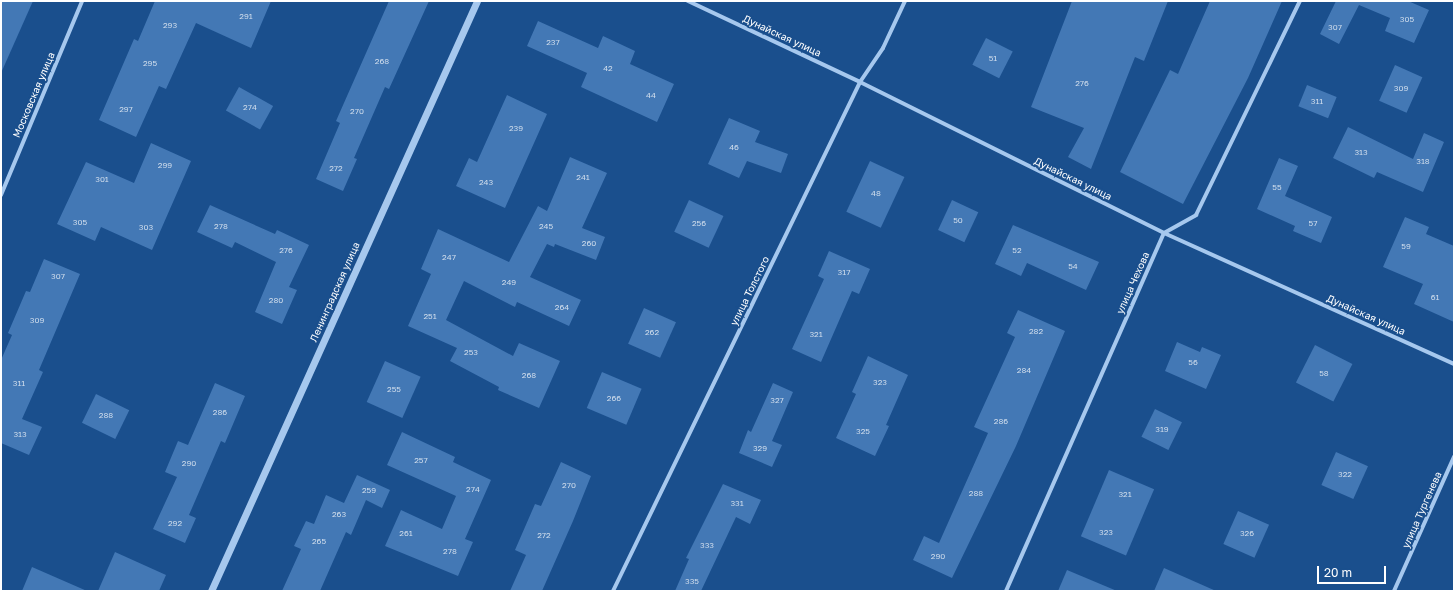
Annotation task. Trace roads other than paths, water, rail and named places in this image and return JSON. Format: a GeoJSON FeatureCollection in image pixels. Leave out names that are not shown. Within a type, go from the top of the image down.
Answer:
{"type":"FeatureCollection","features":[{"type":"Feature","properties":{"kind":"street","name":"Московская улица"},"geometry":{"type":"LineString","coordinates":[[1,195],[82,1]]}},
{"type":"Feature","properties":{"kind":"street","name":"Ленинградская улица"},"geometry":{"type":"LineString","coordinates":[[211,591],[477,1]]}},
{"type":"Feature","properties":{"kind":"street","name":"Дунайская улица"},"geometry":{"type":"LineString","coordinates":[[688,1],[860,82],[1164,233],[1454,364]]}},
{"type":"Feature","properties":{"kind":"street","name":"улица Толстого"},"geometry":{"type":"LineString","coordinates":[[613,591],[860,82],[883,48],[905,1]]}},
{"type":"Feature","properties":{"kind":"street"},"geometry":{"type":"LineString","coordinates":[[1164,233],[1196,216],[1300,1]]}},
{"type":"Feature","properties":{"kind":"street","name":"улица Чехова"},"geometry":{"type":"LineString","coordinates":[[1006,591],[1164,233]]}},
{"type":"Feature","properties":{"kind":"street","name":"улица Тургенева"},"geometry":{"type":"LineString","coordinates":[[1394,591],[1454,456]]}}]}
